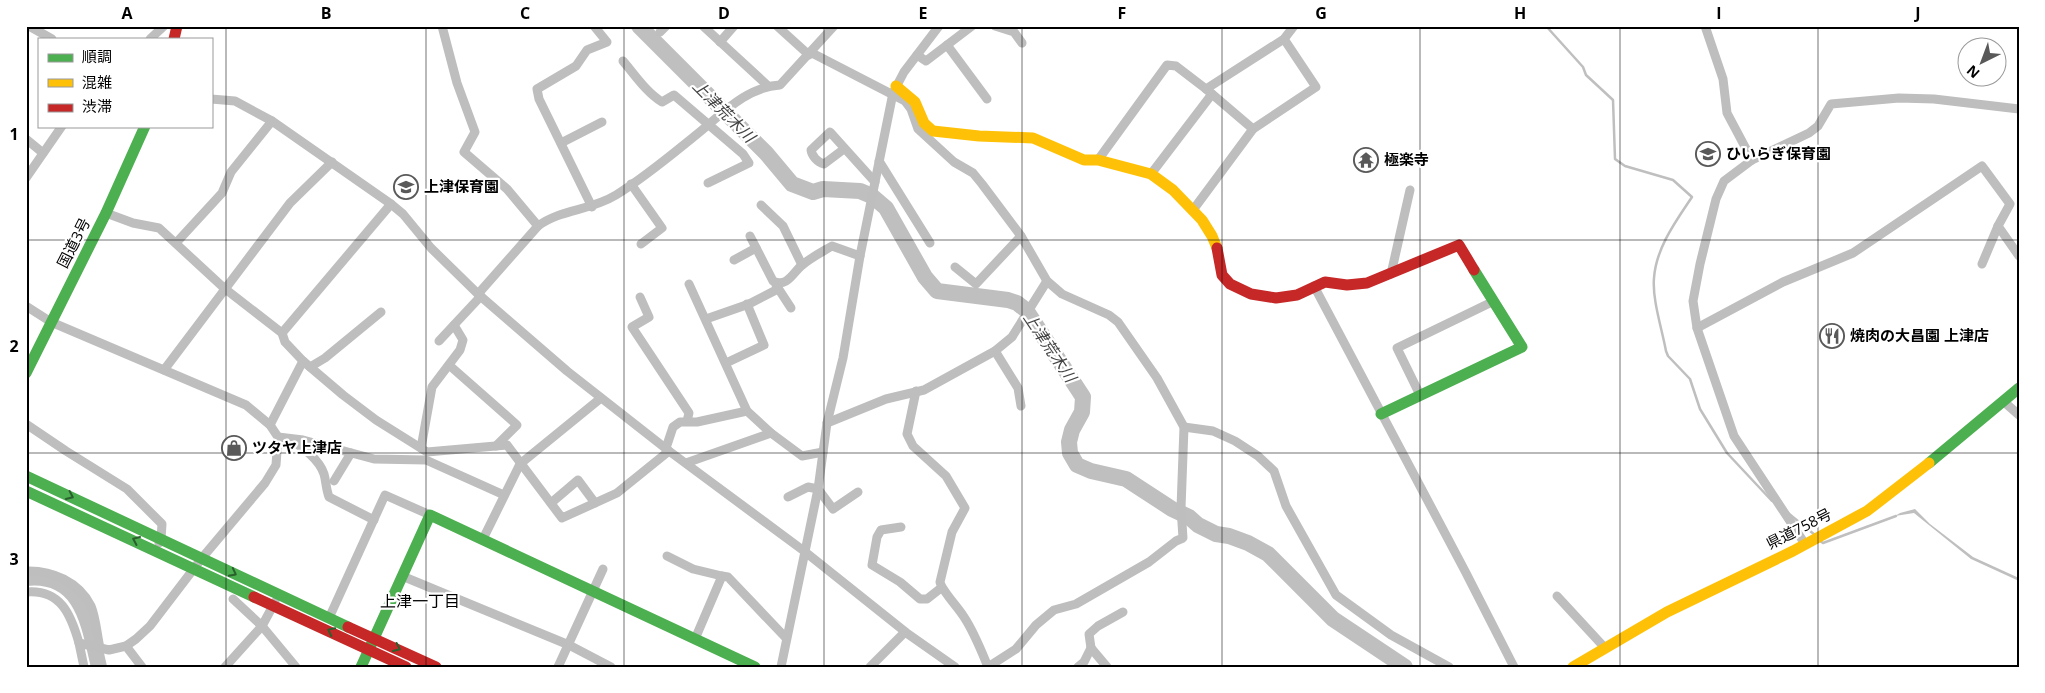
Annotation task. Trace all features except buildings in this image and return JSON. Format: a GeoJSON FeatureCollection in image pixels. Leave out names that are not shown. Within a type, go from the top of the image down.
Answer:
{"type":"FeatureCollection","features":[{"type":"Feature","properties":{"kind":"main road"},"geometry":{"type":"LineString","coordinates":[[894,90],[912,98],[917,105],[926,128],[933,131],[979,136],[1033,138],[1084,160],[1098,160],[1151,174],[1173,190],[1193,210],[1212,236],[1217,248],[1222,275],[1230,284],[1251,294],[1276,298],[1297,295],[1325,282],[1346,285],[1367,283],[1459,245],[1522,347],[1381,414]]}},
{"type":"Feature","properties":{"kind":"main road","name":"国道3号"},"geometry":{"type":"LineString","coordinates":[[26,372],[106,213],[144,128]]}},
{"type":"Feature","properties":{"kind":"main road","name":"県道758号"},"geometry":{"type":"LineString","coordinates":[[1573,667],[1667,612],[1805,544],[1873,507],[1914,476],[2019,388]]}},
{"type":"Feature","properties":{"kind":"main road"},"geometry":{"type":"LineString","coordinates":[[26,476],[159,544],[195,568],[276,600],[329,618],[436,667]]}},
{"type":"Feature","properties":{"kind":"main road"},"geometry":{"type":"LineString","coordinates":[[26,491],[159,544],[202,558],[276,600],[406,667]]}},
{"type":"Feature","properties":{"kind":"main road"},"geometry":{"type":"LineString","coordinates":[[361,667],[430,515],[755,667]]}},
{"type":"Feature","properties":{"kind":"street"},"geometry":{"type":"LineString","coordinates":[[29,26],[50,38]]}},
{"type":"Feature","properties":{"kind":"street"},"geometry":{"type":"LineString","coordinates":[[151,38],[164,26]]}},
{"type":"Feature","properties":{"kind":"street"},"geometry":{"type":"LineString","coordinates":[[442,26],[457,83],[475,132],[464,152],[507,189],[538,226]]}},
{"type":"Feature","properties":{"kind":"street"},"geometry":{"type":"LineString","coordinates":[[592,207],[539,98],[537,89],[576,66],[587,50],[607,42],[594,26]]}},
{"type":"Feature","properties":{"kind":"street"},"geometry":{"type":"LineString","coordinates":[[703,26],[767,85]]}},
{"type":"Feature","properties":{"kind":"street"},"geometry":{"type":"LineString","coordinates":[[720,42],[734,26]]}},
{"type":"Feature","properties":{"kind":"street"},"geometry":{"type":"LineString","coordinates":[[777,26],[810,54],[894,90],[908,105],[918,129],[927,139],[954,162],[973,173],[1021,236],[1047,281],[1062,294],[1109,315],[1118,322],[1157,378],[1184,427],[1181,508],[1183,538],[1176,541],[1149,562],[1076,604],[1054,610],[1036,625],[1016,649],[988,667],[966,619],[954,601],[941,588],[940,582],[952,532],[965,508],[946,476],[913,446],[906,434],[916,391]]}},
{"type":"Feature","properties":{"kind":"street"},"geometry":{"type":"LineString","coordinates":[[781,667],[818,489],[827,423],[843,358],[860,256],[894,90],[939,26]]}},
{"type":"Feature","properties":{"kind":"street"},"geometry":{"type":"LineString","coordinates":[[917,55],[926,61],[972,26]]}},
{"type":"Feature","properties":{"kind":"street"},"geometry":{"type":"LineString","coordinates":[[995,26],[1014,32],[1022,43]]}},
{"type":"Feature","properties":{"kind":"street"},"geometry":{"type":"LineString","coordinates":[[1151,174],[1209,92],[1284,39],[1294,26]]}},
{"type":"Feature","properties":{"kind":"street"},"geometry":{"type":"LineString","coordinates":[[1704,26],[1723,79],[1727,113],[1752,160]]}},
{"type":"Feature","properties":{"kind":"street"},"geometry":{"type":"LineString","coordinates":[[439,341],[454,326],[538,226],[549,218],[603,203],[632,184],[735,103],[767,85],[780,85],[810,54],[829,28]]}},
{"type":"Feature","properties":{"kind":"street"},"geometry":{"type":"LineString","coordinates":[[1193,210],[1253,129],[1316,87],[1284,39]]}},
{"type":"Feature","properties":{"kind":"street"},"geometry":{"type":"LineString","coordinates":[[947,45],[987,99]]}},
{"type":"Feature","properties":{"kind":"street"},"geometry":{"type":"LineString","coordinates":[[623,61],[655,97],[662,102],[674,95],[744,154],[749,163],[708,183]]}},
{"type":"Feature","properties":{"kind":"street"},"geometry":{"type":"LineString","coordinates":[[1098,160],[1167,65],[1176,66],[1253,129]]}},
{"type":"Feature","properties":{"kind":"street"},"geometry":{"type":"LineString","coordinates":[[1805,544],[1734,436],[1697,328],[1693,301],[1716,199],[1724,181],[1752,160],[1809,133],[1818,126],[1831,104],[1899,98],[2019,109]]}},
{"type":"Feature","properties":{"kind":"street"},"geometry":{"type":"LineString","coordinates":[[212,99],[235,101],[272,121],[391,204],[403,214],[431,248],[479,295],[567,371],[804,552],[905,632],[955,667]]}},
{"type":"Feature","properties":{"kind":"street"},"geometry":{"type":"LineString","coordinates":[[176,243],[222,193],[231,172],[272,121]]}},
{"type":"Feature","properties":{"kind":"street"},"geometry":{"type":"LineString","coordinates":[[561,143],[602,122]]}},
{"type":"Feature","properties":{"kind":"street"},"geometry":{"type":"LineString","coordinates":[[26,178],[61,128]]}},
{"type":"Feature","properties":{"kind":"street"},"geometry":{"type":"LineString","coordinates":[[26,139],[43,153]]}},
{"type":"Feature","properties":{"kind":"street"},"geometry":{"type":"LineString","coordinates":[[844,149],[875,182]]}},
{"type":"Feature","properties":{"kind":"street"},"geometry":{"type":"LineString","coordinates":[[879,161],[930,243]]}},
{"type":"Feature","properties":{"kind":"street"},"geometry":{"type":"LineString","coordinates":[[164,370],[290,203],[332,162]]}},
{"type":"Feature","properties":{"kind":"street"},"geometry":{"type":"LineString","coordinates":[[1697,328],[1783,282],[1853,253],[1982,166],[2010,204],[1998,226],[1982,264]]}},
{"type":"Feature","properties":{"kind":"street"},"geometry":{"type":"LineString","coordinates":[[632,184],[662,228],[641,244]]}},
{"type":"Feature","properties":{"kind":"street"},"geometry":{"type":"LineString","coordinates":[[1391,274],[1410,190]]}},
{"type":"Feature","properties":{"kind":"street"},"geometry":{"type":"LineString","coordinates":[[282,333],[391,204]]}},
{"type":"Feature","properties":{"kind":"street"},"geometry":{"type":"LineString","coordinates":[[761,205],[783,226],[802,265]]}},
{"type":"Feature","properties":{"kind":"street"},"geometry":{"type":"LineString","coordinates":[[106,213],[134,223],[159,228],[224,288],[282,333],[285,342],[303,361],[376,420],[425,453],[504,494]]}},
{"type":"Feature","properties":{"kind":"street"},"geometry":{"type":"LineString","coordinates":[[1998,226],[2019,256]]}},
{"type":"Feature","properties":{"kind":"street"},"geometry":{"type":"LineString","coordinates":[[750,236],[773,281],[791,308]]}},
{"type":"Feature","properties":{"kind":"street"},"geometry":{"type":"LineString","coordinates":[[955,267],[976,284],[1021,236]]}},
{"type":"Feature","properties":{"kind":"street"},"geometry":{"type":"LineString","coordinates":[[706,319],[747,304],[786,281],[802,265],[832,246],[860,256]]}},
{"type":"Feature","properties":{"kind":"street"},"geometry":{"type":"LineString","coordinates":[[734,260],[756,248]]}},
{"type":"Feature","properties":{"kind":"street"},"geometry":{"type":"LineString","coordinates":[[827,423],[886,399],[924,390],[995,351],[1012,337],[1047,281]]}},
{"type":"Feature","properties":{"kind":"street"},"geometry":{"type":"LineString","coordinates":[[688,284],[706,319],[747,412],[802,456],[823,452]]}},
{"type":"Feature","properties":{"kind":"street"},"geometry":{"type":"LineString","coordinates":[[1314,286],[1514,667]]}},
{"type":"Feature","properties":{"kind":"street"},"geometry":{"type":"LineString","coordinates":[[640,297],[649,317],[632,327],[689,413],[687,421]]}},
{"type":"Feature","properties":{"kind":"street"},"geometry":{"type":"LineString","coordinates":[[1420,396],[1397,348],[1494,300]]}},
{"type":"Feature","properties":{"kind":"street"},"geometry":{"type":"LineString","coordinates":[[726,363],[764,344],[747,304]]}},
{"type":"Feature","properties":{"kind":"street"},"geometry":{"type":"LineString","coordinates":[[26,306],[51,322],[246,405],[270,425],[278,436],[276,465],[265,482],[202,558],[150,626],[126,646],[109,650],[79,643]]}},
{"type":"Feature","properties":{"kind":"street"},"geometry":{"type":"LineString","coordinates":[[310,367],[325,358],[381,312]]}},
{"type":"Feature","properties":{"kind":"street"},"geometry":{"type":"LineString","coordinates":[[425,453],[432,387],[460,350],[463,340],[454,326]]}},
{"type":"Feature","properties":{"kind":"street"},"geometry":{"type":"LineString","coordinates":[[995,351],[1018,388],[1021,406]]}},
{"type":"Feature","properties":{"kind":"street"},"geometry":{"type":"LineString","coordinates":[[270,425],[303,361]]}},
{"type":"Feature","properties":{"kind":"street"},"geometry":{"type":"LineString","coordinates":[[449,365],[517,425],[496,446]]}},
{"type":"Feature","properties":{"kind":"street"},"geometry":{"type":"LineString","coordinates":[[483,539],[520,464],[601,398]]}},
{"type":"Feature","properties":{"kind":"street"},"geometry":{"type":"LineString","coordinates":[[2003,401],[2019,415]]}},
{"type":"Feature","properties":{"kind":"street"},"geometry":{"type":"LineString","coordinates":[[278,436],[303,440],[374,459],[507,445],[562,518],[617,493],[667,449],[674,427],[680,422],[697,422],[747,412]]}},
{"type":"Feature","properties":{"kind":"street"},"geometry":{"type":"LineString","coordinates":[[26,424],[128,489],[152,511],[162,524],[159,544]]}},
{"type":"Feature","properties":{"kind":"street"},"geometry":{"type":"LineString","coordinates":[[1184,427],[1213,431],[1235,441],[1258,456],[1274,471],[1286,506],[1336,595],[1391,635],[1449,667]]}},
{"type":"Feature","properties":{"kind":"street"},"geometry":{"type":"LineString","coordinates":[[686,463],[771,433]]}},
{"type":"Feature","properties":{"kind":"street"},"geometry":{"type":"LineString","coordinates":[[289,438],[306,450],[317,462],[323,471],[329,497],[374,520]]}},
{"type":"Feature","properties":{"kind":"street"},"geometry":{"type":"LineString","coordinates":[[334,481],[351,453]]}},
{"type":"Feature","properties":{"kind":"street"},"geometry":{"type":"LineString","coordinates":[[550,503],[578,480],[595,503]]}},
{"type":"Feature","properties":{"kind":"street"},"geometry":{"type":"LineString","coordinates":[[788,498],[808,487],[818,489],[833,509],[858,492]]}},
{"type":"Feature","properties":{"kind":"street"},"geometry":{"type":"LineString","coordinates":[[329,618],[385,495],[430,515]]}},
{"type":"Feature","properties":{"kind":"street"},"geometry":{"type":"LineString","coordinates":[[901,527],[881,530],[877,537],[872,565],[900,582],[920,599],[927,600],[941,588]]}},
{"type":"Feature","properties":{"kind":"street"},"geometry":{"type":"LineString","coordinates":[[667,556],[693,569],[728,577],[786,638]]}},
{"type":"Feature","properties":{"kind":"street"},"geometry":{"type":"LineString","coordinates":[[558,667],[603,569]]}},
{"type":"Feature","properties":{"kind":"street"},"geometry":{"type":"LineString","coordinates":[[26,572],[36,571],[56,576],[72,583],[83,594],[92,608],[100,648]]}},
{"type":"Feature","properties":{"kind":"street"},"geometry":{"type":"LineString","coordinates":[[402,576],[568,645],[611,667]]}},
{"type":"Feature","properties":{"kind":"street"},"geometry":{"type":"LineString","coordinates":[[695,639],[722,576]]}},
{"type":"Feature","properties":{"kind":"street"},"geometry":{"type":"LineString","coordinates":[[26,592],[39,591],[53,597],[65,608],[74,625],[84,667]]}},
{"type":"Feature","properties":{"kind":"street"},"geometry":{"type":"LineString","coordinates":[[1557,596],[1605,648]]}},
{"type":"Feature","properties":{"kind":"street"},"geometry":{"type":"LineString","coordinates":[[233,599],[262,626],[296,667]]}},
{"type":"Feature","properties":{"kind":"street"},"geometry":{"type":"LineString","coordinates":[[225,667],[262,626],[276,600]]}},
{"type":"Feature","properties":{"kind":"street"},"geometry":{"type":"LineString","coordinates":[[1107,667],[1091,648],[1089,634],[1098,626],[1123,612]]}},
{"type":"Feature","properties":{"kind":"street"},"geometry":{"type":"LineString","coordinates":[[870,667],[905,632]]}},
{"type":"Feature","properties":{"kind":"street"},"geometry":{"type":"LineString","coordinates":[[126,646],[142,667]]}},
{"type":"Feature","properties":{"kind":"street"},"geometry":{"type":"LineString","coordinates":[[1078,667],[1084,662],[1091,648]]}},
{"type":"Feature","properties":{"kind":"shaded area"},"geometry":{"type":"Polygon","coordinates":[[[1915,509],[1930,524],[1973,557],[2019,578],[2019,581],[1971,559],[1914,513],[1895,516],[1915,509]]]}},
{"type":"Feature","properties":{"kind":"waterway","name":"上津荒木川"},"geometry":{"type":"LineString","coordinates":[[639,26],[766,153],[792,184],[813,192],[823,189],[860,191],[872,196],[886,208],[925,277],[937,291],[1008,300],[1017,303],[1026,310],[1083,397],[1082,412],[1072,430],[1069,442],[1070,453],[1077,465],[1091,471],[1126,479],[1172,509],[1189,517],[1198,525],[1216,534],[1229,536],[1248,543],[1268,554],[1333,619],[1405,667]]}},
{"type":"Feature","properties":{"kind":"waterway"},"geometry":{"type":"LineString","coordinates":[[1546,26],[1583,67],[1586,75],[1613,100],[1615,159],[1625,166],[1673,180],[1692,197],[1668,235],[1659,256],[1654,278],[1654,295],[1666,351],[1668,356],[1690,379],[1700,409],[1727,453],[1772,501]]}},
{"type":"Feature","properties":{"kind":"waterway"},"geometry":{"type":"LineString","coordinates":[[1788,513],[1815,535]]}},
{"type":"Feature","properties":{"kind":"waterway"},"geometry":{"type":"LineString","coordinates":[[1820,541],[1823,543],[1896,516]]}},
{"type":"Feature","properties":{"kind":"waterway"},"geometry":{"type":"LineString","coordinates":[[26,578],[45,578],[60,583],[72,592],[87,619],[99,667]]}},
{"type":"Feature","properties":{"kind":"traffic: fast"},"geometry":{"type":"LineString","coordinates":[[26,373],[106,213],[144,128]]}},
{"type":"Feature","properties":{"kind":"traffic: fast"},"geometry":{"type":"LineString","coordinates":[[1381,414],[1522,347],[1474,270]]}},
{"type":"Feature","properties":{"kind":"traffic: fast"},"geometry":{"type":"LineString","coordinates":[[1929,463],[2019,388]]}},
{"type":"Feature","properties":{"kind":"traffic: fast"},"geometry":{"type":"LineString","coordinates":[[26,476],[348,627]]}},
{"type":"Feature","properties":{"kind":"traffic: fast"},"geometry":{"type":"LineString","coordinates":[[26,491],[254,597]]}},
{"type":"Feature","properties":{"kind":"traffic: fast"},"geometry":{"type":"LineString","coordinates":[[361,667],[430,515],[755,667]]}},
{"type":"Feature","properties":{"kind":"traffic: slow"},"geometry":{"type":"LineString","coordinates":[[896,86],[915,102],[924,123],[933,131],[979,136],[1033,138],[1084,160],[1098,160],[1151,174],[1173,190],[1202,220],[1217,248]]}},
{"type":"Feature","properties":{"kind":"traffic: slow"},"geometry":{"type":"LineString","coordinates":[[1573,667],[1667,612],[1793,551],[1867,511],[1929,463]]}},
{"type":"Feature","properties":{"kind":"traffic: jam"},"geometry":{"type":"LineString","coordinates":[[174,38],[177,26]]}},
{"type":"Feature","properties":{"kind":"traffic: jam"},"geometry":{"type":"LineString","coordinates":[[1217,248],[1222,275],[1230,284],[1251,294],[1276,298],[1297,295],[1325,282],[1347,285],[1367,283],[1459,245],[1474,270]]}},
{"type":"Feature","properties":{"kind":"traffic: jam"},"geometry":{"type":"LineString","coordinates":[[254,597],[406,667]]}},
{"type":"Feature","properties":{"kind":"traffic: jam"},"geometry":{"type":"LineString","coordinates":[[348,627],[436,667]]}},
{"type":"Feature","properties":{"kind":"place","name":"ひいらぎ保育園"},"geometry":{"type":"Point","coordinates":[1708,154]}},
{"type":"Feature","properties":{"kind":"place","name":"極楽寺"},"geometry":{"type":"Point","coordinates":[1366,160]}},
{"type":"Feature","properties":{"kind":"place","name":"上津保育園"},"geometry":{"type":"Point","coordinates":[406,187]}},
{"type":"Feature","properties":{"kind":"place","name":"焼肉の大昌園 上津店"},"geometry":{"type":"Point","coordinates":[1832,336]}},
{"type":"Feature","properties":{"kind":"place","name":"ツタヤ上津店"},"geometry":{"type":"Point","coordinates":[234,448]}},
{"type":"Feature","properties":{"kind":"district","name":"上津一丁目"},"geometry":{"type":"Point","coordinates":[420,601]}}]}
